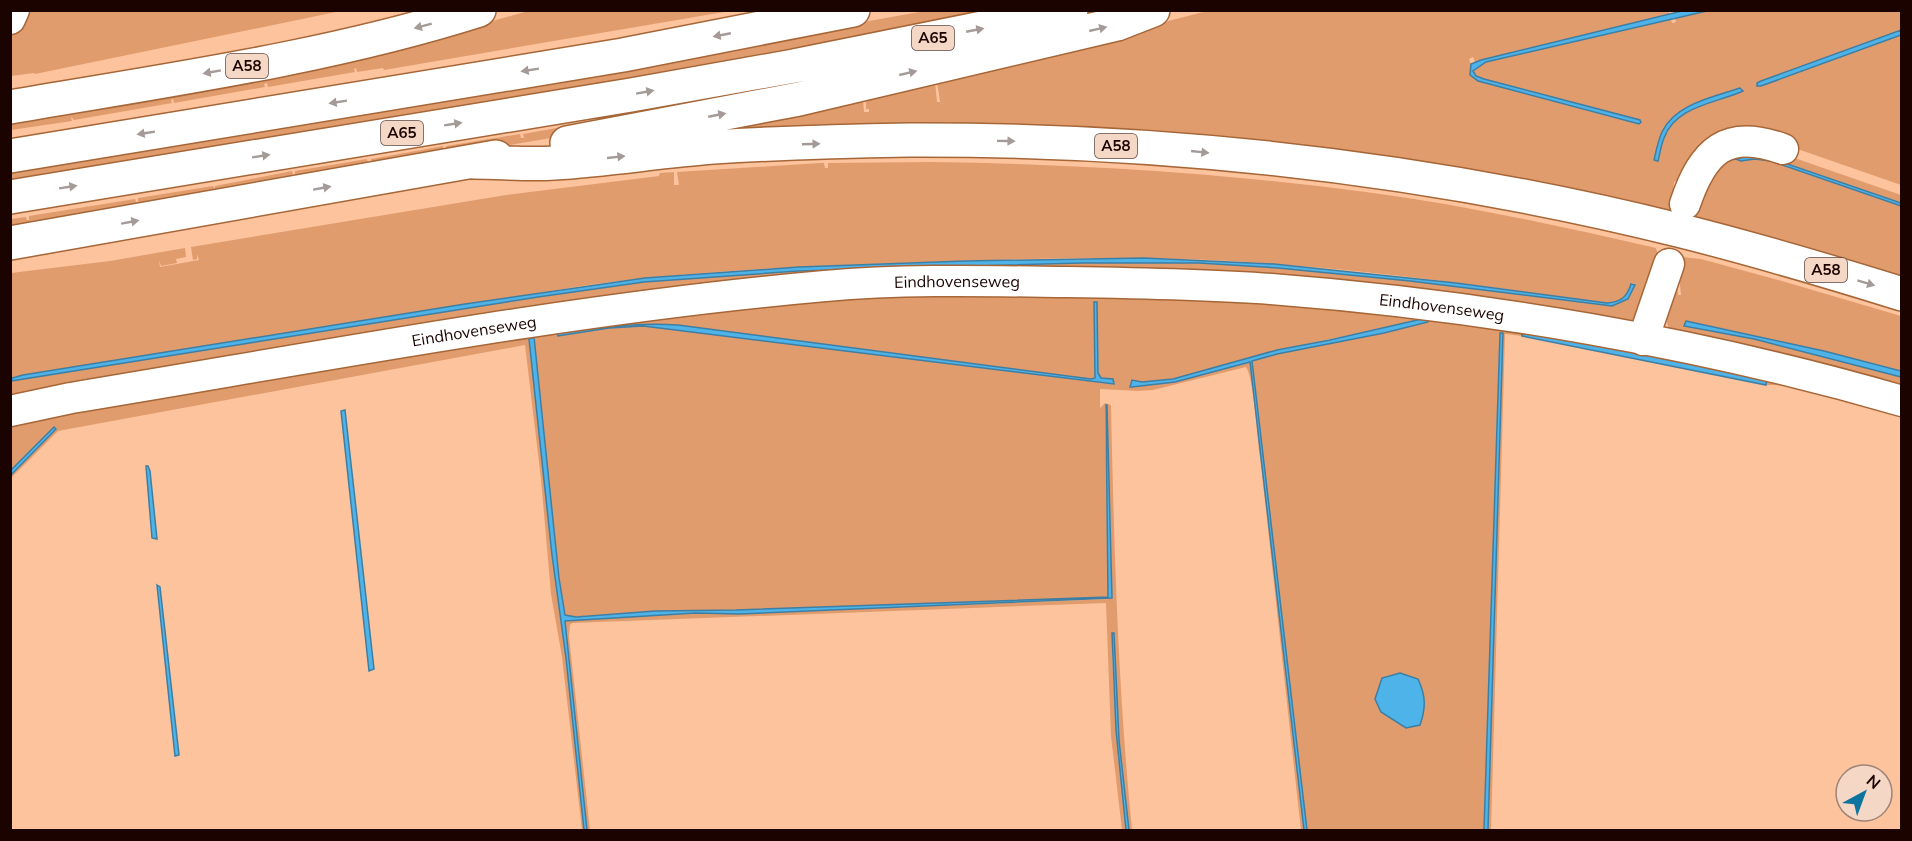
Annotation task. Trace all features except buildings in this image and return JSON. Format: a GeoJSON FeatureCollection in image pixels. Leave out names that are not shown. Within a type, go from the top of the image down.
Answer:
{"type":"FeatureCollection","features":[{"type":"Feature","properties":{"kind":"highway","name":"A58"},"geometry":{"type":"LineString","coordinates":[[11,107],[249,66],[393,34],[479,10]]}},
{"type":"Feature","properties":{"kind":"highway"},"geometry":{"type":"LineString","coordinates":[[10,156],[623,55],[853,10]]}},
{"type":"Feature","properties":{"kind":"highway","name":"A65"},"geometry":{"type":"LineString","coordinates":[[10,197],[695,84],[806,64],[1071,10]]}},
{"type":"Feature","properties":{"kind":"highway","name":"A58"},"geometry":{"type":"LineString","coordinates":[[10,243],[474,162],[799,99],[1117,24],[1153,10]]}},
{"type":"Feature","properties":{"kind":"highway","name":"A58"},"geometry":{"type":"LineString","coordinates":[[474,162],[552,163],[711,147],[907,140],[1041,142],[1189,151],[1315,164],[1523,196],[1686,232],[1799,262],[1902,294]]}},
{"type":"Feature","properties":{"kind":"street"},"geometry":{"type":"LineString","coordinates":[[10,19],[14,10]]}},
{"type":"Feature","properties":{"kind":"street"},"geometry":{"type":"LineString","coordinates":[[1685,204],[1694,178],[1709,155],[1732,142],[1752,140],[1783,149]]}},
{"type":"Feature","properties":{"kind":"street"},"geometry":{"type":"LineString","coordinates":[[1643,340],[1669,264]]}},
{"type":"Feature","properties":{"kind":"street","name":"Eindhovenseweg"},"geometry":{"type":"LineString","coordinates":[[10,411],[71,398],[595,312],[828,285],[957,281],[1265,288],[1446,306],[1643,340],[1813,375],[1902,401]]}},
{"type":"Feature","properties":{"kind":"shaded area"},"geometry":{"type":"Polygon","coordinates":[[[1211,10],[1669,11],[1669,15],[1475,62],[1473,57],[1469,59],[1470,75],[1566,105],[1639,124],[1640,120],[1484,79],[1476,76],[1473,71],[1486,62],[1671,19],[1672,23],[1676,22],[1675,18],[1707,11],[1901,11],[1901,30],[1761,81],[1901,35],[1901,185],[1766,138],[1674,182],[1672,213],[1576,193],[707,132],[863,99],[864,112],[869,112],[869,109],[866,109],[866,98],[935,82],[937,102],[940,102],[937,81],[1211,10]],[[1742,88],[1693,105],[1662,131],[1654,161],[1658,161],[1665,134],[1680,117],[1699,106],[1741,92],[1742,88]]]}},
{"type":"Feature","properties":{"kind":"shaded area"},"geometry":{"type":"Polygon","coordinates":[[[22,11],[341,11],[35,74],[11,76],[10,39],[22,11]]]}},
{"type":"Feature","properties":{"kind":"shaded area"},"geometry":{"type":"Polygon","coordinates":[[[528,11],[730,11],[384,70],[383,68],[357,72],[356,68],[355,72],[268,87],[267,83],[264,84],[265,87],[174,103],[173,99],[172,103],[74,120],[71,117],[72,121],[11,130],[11,120],[489,22],[528,11]]]}},
{"type":"Feature","properties":{"kind":"shaded area"},"geometry":{"type":"Polygon","coordinates":[[[925,11],[997,11],[609,81],[11,182],[11,168],[925,11]]]}},
{"type":"Feature","properties":{"kind":"shaded area"},"geometry":{"type":"Polygon","coordinates":[[[596,121],[587,132],[11,229],[11,219],[26,217],[29,220],[29,216],[135,199],[138,202],[138,198],[213,186],[215,189],[215,186],[292,171],[295,175],[295,171],[367,159],[368,164],[372,164],[371,159],[443,146],[444,151],[447,150],[446,146],[520,134],[521,138],[524,138],[523,134],[596,121]]]}},
{"type":"Feature","properties":{"kind":"shaded area"},"geometry":{"type":"Polygon","coordinates":[[[1763,147],[1901,195],[1901,203],[1764,158],[1735,160],[1771,161],[1901,206],[1901,279],[1690,218],[1701,171],[1763,147]]]}},
{"type":"Feature","properties":{"kind":"shaded area"},"geometry":{"type":"Polygon","coordinates":[[[932,162],[1149,171],[1312,185],[1439,203],[1512,217],[1656,248],[1657,252],[1661,252],[1634,322],[946,279],[11,402],[11,381],[32,377],[644,282],[798,271],[1082,263],[1199,263],[1410,281],[1612,306],[1628,299],[1635,284],[1631,283],[1628,291],[1620,300],[1607,303],[1358,271],[1188,259],[1013,259],[757,269],[588,285],[24,375],[11,379],[11,273],[110,261],[185,248],[186,257],[176,259],[177,263],[161,266],[159,260],[160,267],[199,260],[197,254],[197,259],[193,260],[191,247],[506,195],[659,176],[660,173],[674,172],[674,185],[679,185],[677,172],[820,163],[824,163],[825,168],[828,168],[828,163],[932,162]]]}},
{"type":"Feature","properties":{"kind":"shaded area"},"geometry":{"type":"Polygon","coordinates":[[[1682,257],[1701,259],[1901,316],[1901,371],[1687,321],[1684,325],[1754,339],[1901,377],[1901,394],[1670,333],[1666,319],[1677,281],[1678,295],[1681,295],[1679,276],[1682,257]]]}},
{"type":"Feature","properties":{"kind":"shaded area"},"geometry":{"type":"Polygon","coordinates":[[[1146,288],[1337,301],[1527,325],[1621,341],[1809,381],[1902,405],[1901,412],[1805,386],[1766,385],[1767,378],[1543,333],[1522,330],[1522,336],[1505,334],[1491,830],[1488,830],[1502,333],[1500,333],[1484,830],[1307,830],[1252,364],[1252,361],[1277,354],[1384,333],[1428,322],[1428,319],[1277,350],[1173,379],[1142,382],[1133,380],[1130,386],[1175,382],[1250,362],[1304,830],[1301,830],[1253,396],[1246,367],[1153,390],[1100,389],[1100,408],[1105,403],[1111,405],[1120,671],[1132,830],[1129,830],[1119,740],[1113,632],[1116,730],[1126,830],[1122,830],[1111,736],[1106,603],[572,623],[569,636],[590,830],[587,830],[565,621],[696,613],[739,614],[1111,599],[1107,405],[1105,409],[1109,597],[655,611],[569,617],[565,615],[559,578],[534,338],[529,339],[584,830],[582,830],[562,657],[551,594],[541,479],[525,345],[58,431],[11,478],[11,475],[56,429],[54,427],[11,470],[11,414],[62,402],[462,331],[571,315],[677,302],[891,291],[1146,288]],[[1094,302],[1095,378],[1091,379],[678,325],[618,325],[557,334],[558,336],[609,328],[643,326],[1113,384],[1113,379],[1101,378],[1098,373],[1097,302],[1094,302]],[[1400,673],[1382,678],[1375,699],[1381,712],[1406,728],[1420,725],[1424,702],[1421,685],[1418,679],[1400,673]]]}},
{"type":"Feature","properties":{"kind":"water"},"geometry":{"type":"Polygon","coordinates":[[[1686,10],[1707,11],[1486,62],[1473,71],[1476,76],[1484,79],[1640,120],[1639,124],[1478,81],[1470,75],[1471,64],[1481,60],[1686,10]]]}},
{"type":"Feature","properties":{"kind":"water"},"geometry":{"type":"Polygon","coordinates":[[[1901,30],[1901,35],[1757,86],[1757,83],[1761,81],[1901,30]]]}},
{"type":"Feature","properties":{"kind":"water"},"geometry":{"type":"Polygon","coordinates":[[[1740,88],[1743,91],[1698,107],[1677,119],[1669,127],[1664,138],[1658,161],[1654,160],[1662,132],[1676,115],[1685,108],[1707,98],[1740,88]]]}},
{"type":"Feature","properties":{"kind":"water"},"geometry":{"type":"Polygon","coordinates":[[[1750,156],[1776,160],[1901,203],[1901,206],[1771,161],[1735,159],[1750,156]]]}},
{"type":"Feature","properties":{"kind":"water"},"geometry":{"type":"Polygon","coordinates":[[[1144,258],[1274,264],[1456,283],[1607,303],[1620,300],[1628,292],[1631,284],[1635,285],[1628,299],[1612,306],[1410,281],[1199,263],[1082,263],[798,271],[644,282],[11,381],[12,378],[23,375],[465,304],[645,278],[799,267],[1144,258]]]}},
{"type":"Feature","properties":{"kind":"water"},"geometry":{"type":"Polygon","coordinates":[[[1094,302],[1097,302],[1098,373],[1101,378],[1113,379],[1114,384],[643,326],[609,328],[558,336],[557,333],[602,327],[678,325],[1091,379],[1095,378],[1094,302]]]}},
{"type":"Feature","properties":{"kind":"water"},"geometry":{"type":"Polygon","coordinates":[[[1426,318],[1428,322],[1384,333],[1252,361],[1307,830],[1304,830],[1250,362],[1175,382],[1130,387],[1132,380],[1142,382],[1173,379],[1277,350],[1426,318]]]}},
{"type":"Feature","properties":{"kind":"water"},"geometry":{"type":"Polygon","coordinates":[[[1686,321],[1824,351],[1901,371],[1901,377],[1754,339],[1684,326],[1686,321]]]}},
{"type":"Feature","properties":{"kind":"water"},"geometry":{"type":"Polygon","coordinates":[[[1521,329],[1767,378],[1766,385],[1522,336],[1521,329]]]}},
{"type":"Feature","properties":{"kind":"water"},"geometry":{"type":"Polygon","coordinates":[[[1500,333],[1503,333],[1488,830],[1484,830],[1500,333]]]}},
{"type":"Feature","properties":{"kind":"water"},"geometry":{"type":"Polygon","coordinates":[[[534,337],[559,578],[565,615],[576,617],[655,611],[1108,597],[1106,405],[1112,598],[739,614],[696,613],[565,621],[587,830],[584,830],[529,339],[534,337]]]}},
{"type":"Feature","properties":{"kind":"water"},"geometry":{"type":"Polygon","coordinates":[[[345,410],[374,669],[369,671],[341,411],[345,410]]]}},
{"type":"Feature","properties":{"kind":"water"},"geometry":{"type":"Polygon","coordinates":[[[54,427],[56,429],[11,475],[11,470],[54,427]]]}},
{"type":"Feature","properties":{"kind":"water"},"geometry":{"type":"Polygon","coordinates":[[[146,466],[150,471],[157,539],[152,538],[146,466]]]}},
{"type":"Feature","properties":{"kind":"water"},"geometry":{"type":"Polygon","coordinates":[[[157,585],[160,587],[179,755],[175,756],[157,585]]]}},
{"type":"Feature","properties":{"kind":"water"},"geometry":{"type":"Polygon","coordinates":[[[1112,633],[1114,633],[1119,740],[1129,830],[1126,830],[1116,730],[1112,633]]]}},
{"type":"Feature","properties":{"kind":"water"},"geometry":{"type":"Polygon","coordinates":[[[1400,673],[1418,679],[1421,685],[1424,702],[1420,725],[1406,728],[1381,712],[1375,699],[1382,678],[1400,673]]]}}]}
